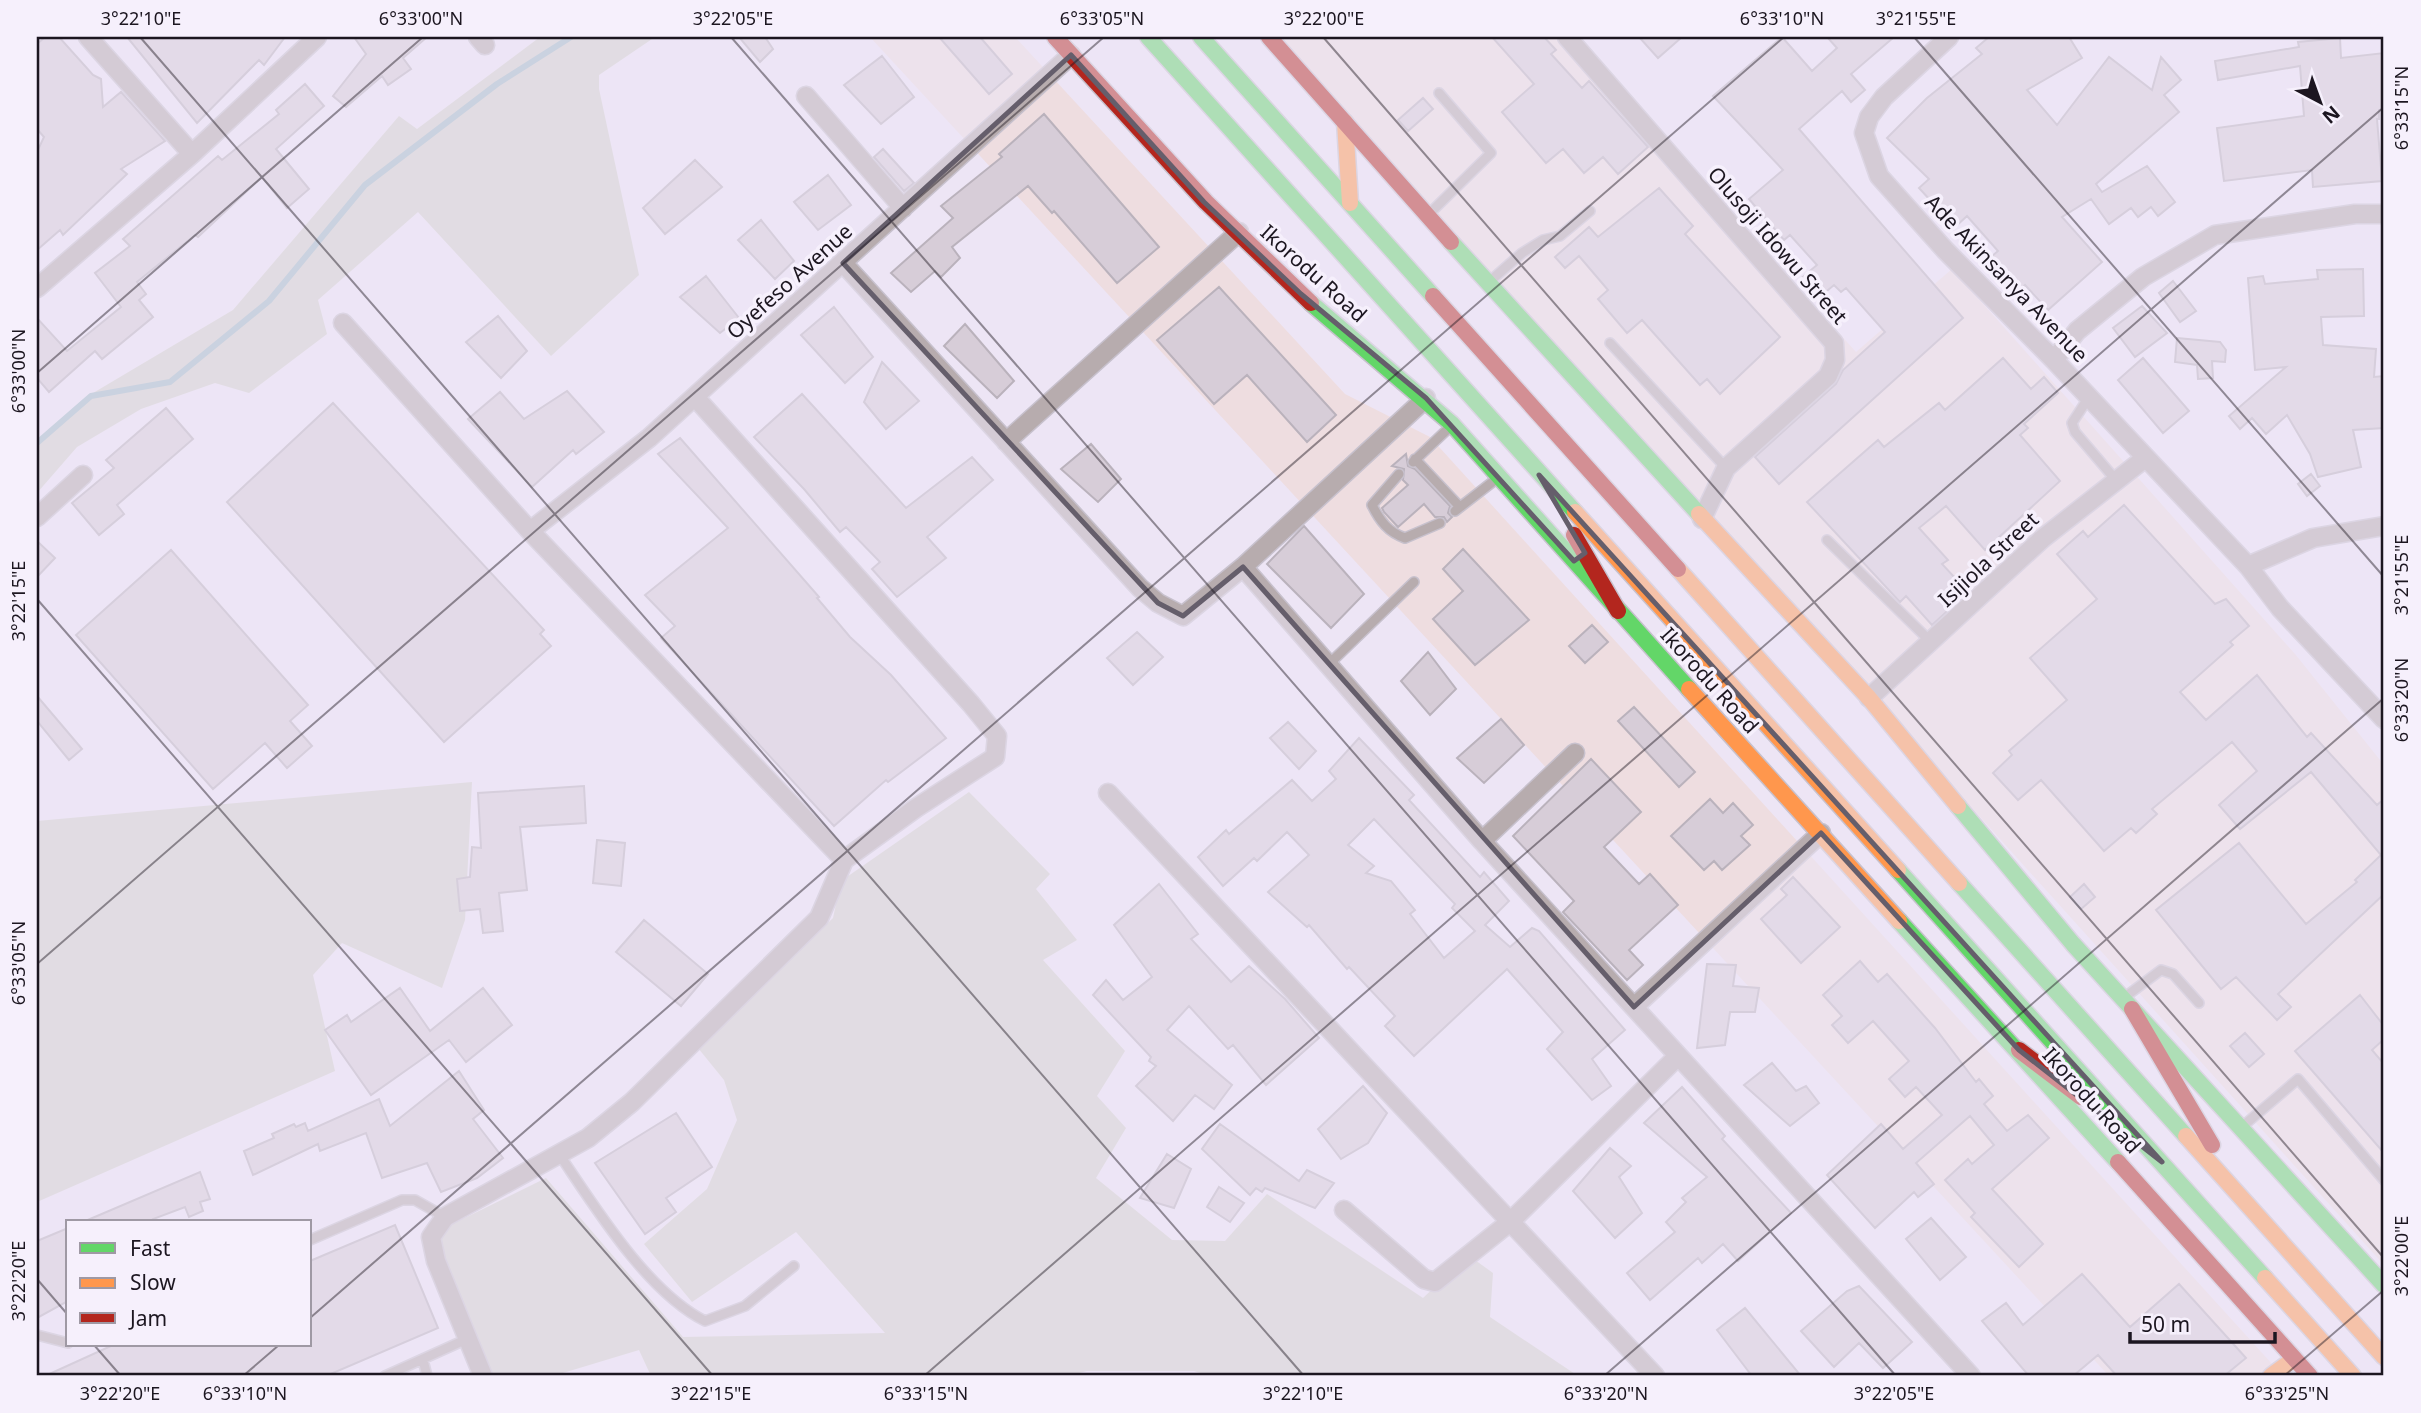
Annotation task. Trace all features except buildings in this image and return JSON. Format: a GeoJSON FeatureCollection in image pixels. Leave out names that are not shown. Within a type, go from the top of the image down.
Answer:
{"type":"FeatureCollection","features":[{"type":"Feature","properties":{"kind":"main road","name":"Ikorodu Road"},"geometry":{"type":"LineString","coordinates":[[1055,37],[1205,202],[1301,294],[1426,398],[1452,424],[2310,1376]]}},
{"type":"Feature","properties":{"kind":"main road","name":"Ikorodu Road"},"geometry":{"type":"LineString","coordinates":[[1148,37],[1539,475],[2353,1376]]}},
{"type":"Feature","properties":{"kind":"main road"},"geometry":{"type":"LineString","coordinates":[[1201,37],[2384,1357]]}},
{"type":"Feature","properties":{"kind":"main road"},"geometry":{"type":"LineString","coordinates":[[1269,37],[1488,284],[1869,698],[2073,944],[2384,1285]]}},
{"type":"Feature","properties":{"kind":"main road"},"geometry":{"type":"LineString","coordinates":[[1345,122],[1350,203]]}},
{"type":"Feature","properties":{"kind":"main road"},"geometry":{"type":"LineString","coordinates":[[1539,475],[1618,611]]}},
{"type":"Feature","properties":{"kind":"main road"},"geometry":{"type":"LineString","coordinates":[[2127,1004],[2249,1207]]}},
{"type":"Feature","properties":{"kind":"main road"},"geometry":{"type":"LineString","coordinates":[[2019,1050],[2162,1162]]}},
{"type":"Feature","properties":{"kind":"main road"},"geometry":{"type":"LineString","coordinates":[[2271,1376],[2294,1359]]}},
{"type":"Feature","properties":{"kind":"street"},"geometry":{"type":"LineString","coordinates":[[89,37],[192,155]]}},
{"type":"Feature","properties":{"kind":"street"},"geometry":{"type":"LineString","coordinates":[[37,288],[192,155],[317,37]]}},
{"type":"Feature","properties":{"kind":"street","name":"Olusoji Idowu Street"},"geometry":{"type":"LineString","coordinates":[[1567,37],[1834,343],[1835,360],[1828,376],[1726,468],[1702,519]]}},
{"type":"Feature","properties":{"kind":"street","name":"Ade Akinsanya Avenue"},"geometry":{"type":"LineString","coordinates":[[1949,37],[1884,97],[1869,117],[1864,133],[1879,176],[1945,250],[2054,360],[2144,459],[2248,566],[2280,608],[2384,719]]}},
{"type":"Feature","properties":{"kind":"street","name":"Oyefeso Avenue"},"geometry":{"type":"LineString","coordinates":[[530,531],[649,438],[1071,55]]}},
{"type":"Feature","properties":{"kind":"street"},"geometry":{"type":"LineString","coordinates":[[806,96],[903,208]]}},
{"type":"Feature","properties":{"kind":"street"},"geometry":{"type":"LineString","coordinates":[[2054,360],[2077,331],[2143,277],[2216,235],[2354,214],[2384,214]]}},
{"type":"Feature","properties":{"kind":"street"},"geometry":{"type":"LineString","coordinates":[[1006,442],[1239,232]]}},
{"type":"Feature","properties":{"kind":"street"},"geometry":{"type":"LineString","coordinates":[[843,263],[1140,588],[1158,603],[1183,616],[1242,567],[1426,398]]}},
{"type":"Feature","properties":{"kind":"street"},"geometry":{"type":"LineString","coordinates":[[343,323],[530,531],[845,860]]}},
{"type":"Feature","properties":{"kind":"street"},"geometry":{"type":"LineString","coordinates":[[482,1376],[436,1261],[431,1237],[444,1217],[588,1138],[632,1102],[771,969],[819,918],[845,860],[916,808],[995,757],[997,736],[695,397]]}},
{"type":"Feature","properties":{"kind":"street","name":"Isijiola Street"},"geometry":{"type":"LineString","coordinates":[[1869,698],[2042,539],[2115,479],[2144,459]]}},
{"type":"Feature","properties":{"kind":"street"},"geometry":{"type":"LineString","coordinates":[[37,517],[83,475]]}},
{"type":"Feature","properties":{"kind":"street"},"geometry":{"type":"LineString","coordinates":[[2248,566],[2313,538],[2384,526]]}},
{"type":"Feature","properties":{"kind":"street"},"geometry":{"type":"LineString","coordinates":[[1242,567],[1482,841],[1970,1376]]}},
{"type":"Feature","properties":{"kind":"street"},"geometry":{"type":"LineString","coordinates":[[1482,841],[1575,753]]}},
{"type":"Feature","properties":{"kind":"street"},"geometry":{"type":"LineString","coordinates":[[1108,793],[1655,1376]]}},
{"type":"Feature","properties":{"kind":"street"},"geometry":{"type":"LineString","coordinates":[[1634,1007],[1821,833]]}},
{"type":"Feature","properties":{"kind":"street"},"geometry":{"type":"LineString","coordinates":[[1344,1210],[1424,1279],[1435,1282],[1510,1222],[1678,1056]]}},
{"type":"Feature","properties":{"kind":"lane"},"geometry":{"type":"LineString","coordinates":[[1427,215],[1491,153],[1439,93]]}},
{"type":"Feature","properties":{"kind":"lane"},"geometry":{"type":"LineString","coordinates":[[1488,284],[1522,253],[1543,240],[1560,236],[1590,211]]}},
{"type":"Feature","properties":{"kind":"lane"},"geometry":{"type":"LineString","coordinates":[[1610,343],[1726,468]]}},
{"type":"Feature","properties":{"kind":"lane"},"geometry":{"type":"LineString","coordinates":[[2089,397],[2072,423],[2075,432],[2115,479]]}},
{"type":"Feature","properties":{"kind":"lane"},"geometry":{"type":"LineString","coordinates":[[1452,424],[1414,460],[1457,509],[1499,478]]}},
{"type":"Feature","properties":{"kind":"lane"},"geometry":{"type":"LineString","coordinates":[[1398,474],[1372,505],[1379,520],[1394,534],[1405,538],[1440,523]]}},
{"type":"Feature","properties":{"kind":"lane"},"geometry":{"type":"LineString","coordinates":[[1827,540],[1931,642]]}},
{"type":"Feature","properties":{"kind":"lane"},"geometry":{"type":"LineString","coordinates":[[1328,665],[1413,582]]}},
{"type":"Feature","properties":{"kind":"lane"},"geometry":{"type":"LineString","coordinates":[[2127,1004],[2161,970],[2173,974],[2199,1003]]}},
{"type":"Feature","properties":{"kind":"lane"},"geometry":{"type":"LineString","coordinates":[[2240,1128],[2298,1079],[2384,1180]]}},
{"type":"Feature","properties":{"kind":"lane"},"geometry":{"type":"LineString","coordinates":[[559,1154],[617,1240],[689,1313],[705,1321],[744,1306],[794,1266]]}},
{"type":"Feature","properties":{"kind":"lane"},"geometry":{"type":"LineString","coordinates":[[312,1239],[401,1200],[415,1200],[444,1217]]}},
{"type":"Feature","properties":{"kind":"lane"},"geometry":{"type":"LineString","coordinates":[[37,1335],[66,1342]]}},
{"type":"Feature","properties":{"kind":"lane"},"geometry":{"type":"LineString","coordinates":[[385,1376],[467,1339]]}},
{"type":"Feature","properties":{"kind":"lane"},"geometry":{"type":"LineString","coordinates":[[423,1360],[427,1376]]}},
{"type":"Feature","properties":{"kind":"highlighted area"},"geometry":{"type":"Polygon","coordinates":[[[1071,55],[1204,202],[1301,294],[1426,398],[1574,561],[1585,553],[1539,475],[2162,1162],[2019,1050],[1821,833],[1634,1007],[1243,567],[1183,616],[1158,603],[843,263],[1071,55]]]}},
{"type":"Feature","properties":{"kind":"shaded area"},"geometry":{"type":"Polygon","coordinates":[[[540,37],[655,37],[599,75],[599,89],[639,275],[551,356],[418,212],[318,300],[327,334],[249,393],[215,383],[141,409],[77,447],[37,493],[37,445],[88,396],[233,310],[399,116],[417,129],[540,37]]]}},
{"type":"Feature","properties":{"kind":"shaded area"},"geometry":{"type":"Polygon","coordinates":[[[870,37],[1015,37],[1345,394],[1430,437],[2283,1376],[2109,1376],[870,37]]]}},
{"type":"Feature","properties":{"kind":"shaded area"},"geometry":{"type":"Polygon","coordinates":[[[1277,37],[1572,37],[1856,352],[1952,269],[2295,654],[2384,765],[2384,1265],[1277,37]]]}},
{"type":"Feature","properties":{"kind":"shaded area"},"geometry":{"type":"Polygon","coordinates":[[[472,782],[465,920],[442,988],[342,943],[313,975],[335,1071],[37,1202],[37,821],[472,782]]]}},
{"type":"Feature","properties":{"kind":"shaded area"},"geometry":{"type":"Polygon","coordinates":[[[969,792],[1050,874],[1036,889],[1077,940],[1043,960],[1125,1051],[1097,1096],[1126,1128],[1096,1178],[1172,1240],[1225,1241],[1267,1194],[1423,1298],[1468,1255],[1493,1273],[1490,1317],[1578,1376],[1210,1376],[1194,1371],[1087,1371],[1067,1376],[651,1376],[639,1350],[553,1376],[485,1376],[432,1234],[546,1178],[683,1337],[885,1333],[796,1232],[692,1302],[644,1244],[707,1189],[737,1120],[724,1080],[698,1048],[833,918],[841,881],[969,792]]]}},
{"type":"Feature","properties":{"kind":"waterway"},"geometry":{"type":"LineString","coordinates":[[37,443],[91,396],[170,382],[269,301],[365,185],[497,84],[571,37]]}},
{"type":"Feature","properties":{"kind":"traffic: fast"},"geometry":{"type":"LineString","coordinates":[[1148,37],[1575,512]]}},
{"type":"Feature","properties":{"kind":"traffic: fast"},"geometry":{"type":"LineString","coordinates":[[1201,37],[1433,296]]}},
{"type":"Feature","properties":{"kind":"traffic: fast"},"geometry":{"type":"LineString","coordinates":[[1451,242],[1699,514]]}},
{"type":"Feature","properties":{"kind":"traffic: fast"},"geometry":{"type":"LineString","coordinates":[[1311,303],[1452,424],[1689,689]]}},
{"type":"Feature","properties":{"kind":"traffic: fast"},"geometry":{"type":"LineString","coordinates":[[1958,806],[2073,944],[2384,1285]]}},
{"type":"Feature","properties":{"kind":"traffic: fast"},"geometry":{"type":"LineString","coordinates":[[1898,870],[2265,1278]]}},
{"type":"Feature","properties":{"kind":"traffic: fast"},"geometry":{"type":"LineString","coordinates":[[1959,883],[2186,1136]]}},
{"type":"Feature","properties":{"kind":"traffic: fast"},"geometry":{"type":"LineString","coordinates":[[1899,921],[2118,1162]]}},
{"type":"Feature","properties":{"kind":"traffic: slow"},"geometry":{"type":"LineString","coordinates":[[1345,122],[1350,203]]}},
{"type":"Feature","properties":{"kind":"traffic: slow"},"geometry":{"type":"LineString","coordinates":[[1575,512],[1898,870]]}},
{"type":"Feature","properties":{"kind":"traffic: slow"},"geometry":{"type":"LineString","coordinates":[[1699,514],[1869,698],[1958,806]]}},
{"type":"Feature","properties":{"kind":"traffic: slow"},"geometry":{"type":"LineString","coordinates":[[1678,569],[1959,883]]}},
{"type":"Feature","properties":{"kind":"traffic: slow"},"geometry":{"type":"LineString","coordinates":[[1689,689],[1899,921]]}},
{"type":"Feature","properties":{"kind":"traffic: slow"},"geometry":{"type":"LineString","coordinates":[[2186,1136],[2384,1357]]}},
{"type":"Feature","properties":{"kind":"traffic: slow"},"geometry":{"type":"LineString","coordinates":[[2265,1278],[2353,1376]]}},
{"type":"Feature","properties":{"kind":"traffic: slow"},"geometry":{"type":"LineString","coordinates":[[2271,1376],[2294,1359]]}},
{"type":"Feature","properties":{"kind":"traffic: jam"},"geometry":{"type":"LineString","coordinates":[[1055,37],[1206,202],[1311,303]]}},
{"type":"Feature","properties":{"kind":"traffic: jam"},"geometry":{"type":"LineString","coordinates":[[1269,37],[1451,242]]}},
{"type":"Feature","properties":{"kind":"traffic: jam"},"geometry":{"type":"LineString","coordinates":[[1433,296],[1678,569]]}},
{"type":"Feature","properties":{"kind":"traffic: jam"},"geometry":{"type":"LineString","coordinates":[[1574,535],[1618,611]]}},
{"type":"Feature","properties":{"kind":"traffic: jam"},"geometry":{"type":"LineString","coordinates":[[2132,1009],[2212,1145]]}},
{"type":"Feature","properties":{"kind":"traffic: jam"},"geometry":{"type":"LineString","coordinates":[[2019,1050],[2081,1097]]}},
{"type":"Feature","properties":{"kind":"traffic: jam"},"geometry":{"type":"LineString","coordinates":[[2118,1162],[2310,1376]]}}]}
